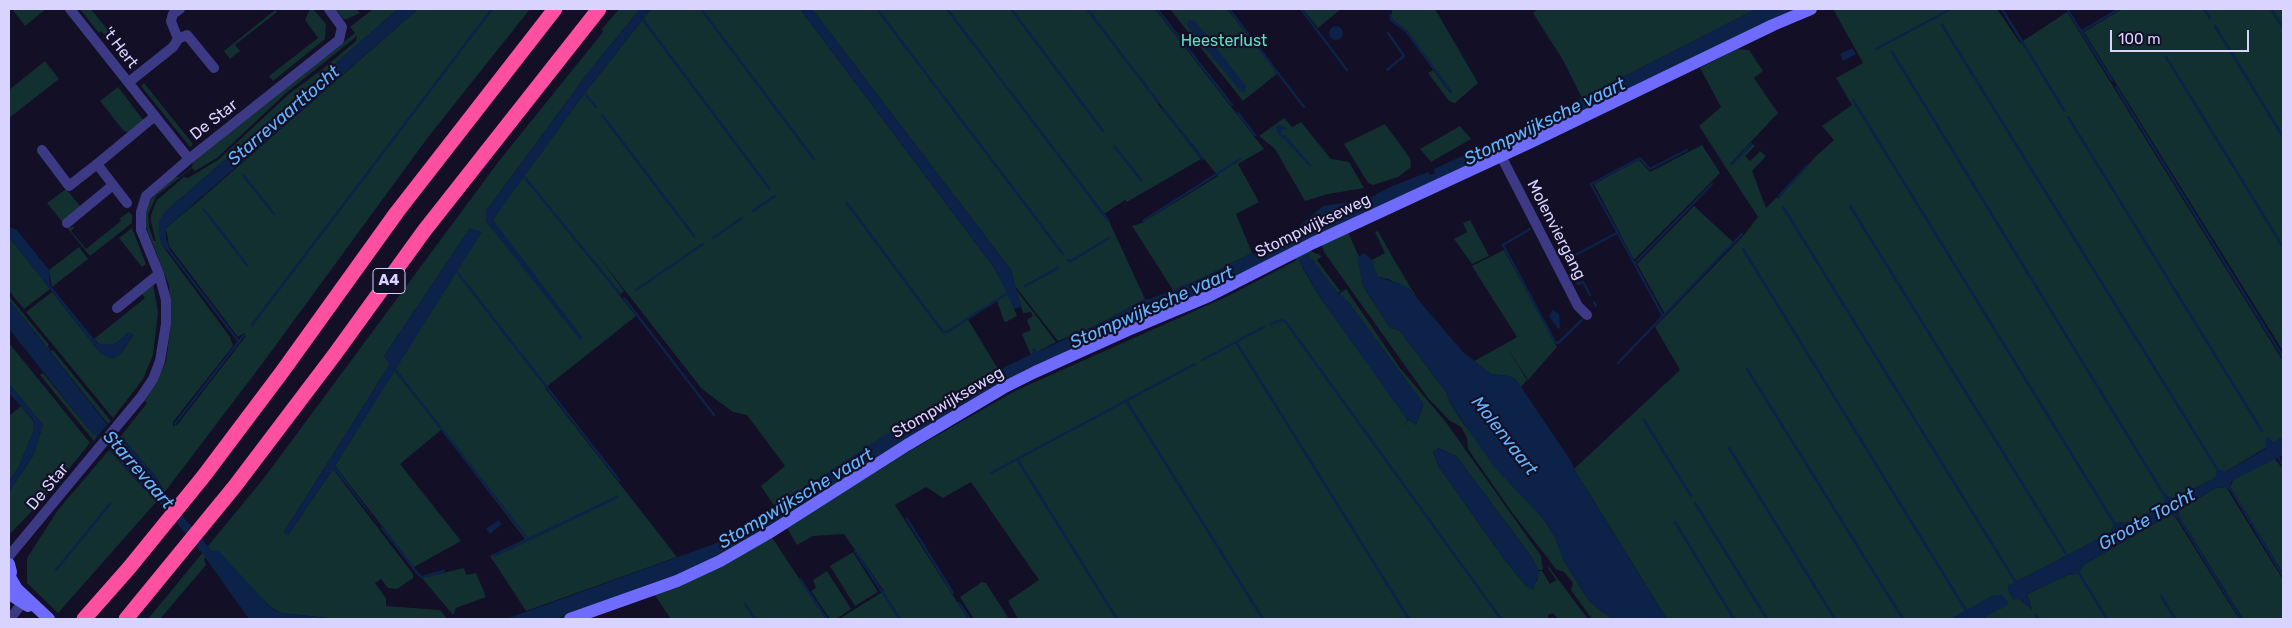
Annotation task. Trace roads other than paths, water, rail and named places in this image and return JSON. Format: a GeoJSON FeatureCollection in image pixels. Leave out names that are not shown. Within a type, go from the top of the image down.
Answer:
{"type":"FeatureCollection","features":[{"type":"Feature","properties":{"kind":"highway","name":"A4"},"geometry":{"type":"LineString","coordinates":[[84,619],[174,512],[282,372],[403,204],[555,9]]}},
{"type":"Feature","properties":{"kind":"highway","name":"A4"},"geometry":{"type":"LineString","coordinates":[[126,619],[194,536],[312,385],[424,231],[599,9]]}},
{"type":"Feature","properties":{"kind":"highway","name":"A4"},"geometry":{"type":"LineString","coordinates":[[120,619],[136,605]]}},
{"type":"Feature","properties":{"kind":"street","name":"'t Hert"},"geometry":{"type":"LineString","coordinates":[[70,9],[189,158]]}},
{"type":"Feature","properties":{"kind":"street"},"geometry":{"type":"LineString","coordinates":[[180,9],[173,14],[171,22],[178,39],[187,35],[214,68]]}},
{"type":"Feature","properties":{"kind":"street","name":"De Star"},"geometry":{"type":"LineString","coordinates":[[9,556],[141,397],[153,379],[160,362],[166,308],[159,274],[141,230],[141,212],[146,196],[189,158],[339,40],[342,27],[329,9]]}},
{"type":"Feature","properties":{"kind":"street","name":"Stompwijkseweg"},"geometry":{"type":"LineString","coordinates":[[570,619],[677,581],[720,561],[1003,388],[1128,330],[1209,296],[1313,242],[1501,156],[1773,25],[1812,9]]}},
{"type":"Feature","properties":{"kind":"street","name":"'t Hert"},"geometry":{"type":"LineString","coordinates":[[129,82],[173,47],[178,39]]}},
{"type":"Feature","properties":{"kind":"street"},"geometry":{"type":"LineString","coordinates":[[42,150],[69,186],[155,116]]}},
{"type":"Feature","properties":{"kind":"street","name":"Molenviergang"},"geometry":{"type":"LineString","coordinates":[[1501,156],[1578,306],[1587,315]]}},
{"type":"Feature","properties":{"kind":"street"},"geometry":{"type":"LineString","coordinates":[[97,164],[126,203]]}},
{"type":"Feature","properties":{"kind":"street"},"geometry":{"type":"LineString","coordinates":[[67,223],[112,184]]}},
{"type":"Feature","properties":{"kind":"street"},"geometry":{"type":"LineString","coordinates":[[117,308],[159,274]]}},
{"type":"Feature","properties":{"kind":"street"},"geometry":{"type":"LineString","coordinates":[[9,573],[17,588],[49,619]]}},
{"type":"Feature","properties":{"kind":"street"},"geometry":{"type":"LineString","coordinates":[[9,594],[49,619]]}},
{"type":"Feature","properties":{"kind":"street"},"geometry":{"type":"LineString","coordinates":[[10,619],[22,603]]}},
{"type":"Feature","properties":{"kind":"water","name":"Starrevaarttocht"},"geometry":{"type":"Polygon","coordinates":[[[398,9],[418,9],[166,228],[166,238],[172,255],[162,245],[159,234],[159,221],[165,212],[398,9]]]}},
{"type":"Feature","properties":{"kind":"water"},"geometry":{"type":"Polygon","coordinates":[[[640,9],[651,9],[584,94],[493,220],[583,338],[580,340],[486,221],[486,211],[587,74],[640,9]]]}},
{"type":"Feature","properties":{"kind":"water"},"geometry":{"type":"Polygon","coordinates":[[[800,9],[812,9],[1011,270],[1021,307],[1014,309],[995,269],[800,9]]]}},
{"type":"Feature","properties":{"kind":"water","name":"Stompwijksche vaart"},"geometry":{"type":"Polygon","coordinates":[[[1756,9],[1801,9],[1211,290],[1065,353],[710,561],[683,573],[556,619],[506,619],[714,544],[746,526],[880,438],[976,381],[1034,353],[1032,349],[1035,348],[1037,352],[1097,325],[1145,299],[1150,299],[1202,278],[1252,253],[1263,255],[1268,253],[1323,206],[1368,199],[1390,187],[1428,172],[1430,175],[1435,173],[1434,169],[1574,107],[1574,102],[1756,9]]]}},
{"type":"Feature","properties":{"kind":"water"},"geometry":{"type":"Polygon","coordinates":[[[1189,20],[1195,21],[1246,86],[1245,92],[1240,91],[1188,27],[1189,20]]]}},
{"type":"Feature","properties":{"kind":"water"},"geometry":{"type":"Polygon","coordinates":[[[1333,26],[1339,26],[1343,33],[1339,40],[1333,40],[1329,36],[1329,30],[1333,26]]]}},
{"type":"Feature","properties":{"kind":"water"},"geometry":{"type":"Polygon","coordinates":[[[1852,48],[1856,54],[1843,61],[1840,54],[1852,48]]]}},
{"type":"Feature","properties":{"kind":"water"},"geometry":{"type":"Polygon","coordinates":[[[1280,125],[1288,129],[1281,130],[1281,135],[1285,135],[1312,166],[1310,167],[1277,134],[1276,126],[1280,125]]]}},
{"type":"Feature","properties":{"kind":"water"},"geometry":{"type":"Polygon","coordinates":[[[9,227],[16,229],[49,270],[50,285],[98,344],[115,344],[129,332],[133,334],[121,354],[112,359],[101,354],[9,237],[9,227]]]}},
{"type":"Feature","properties":{"kind":"water"},"geometry":{"type":"Polygon","coordinates":[[[470,228],[482,232],[335,466],[383,530],[333,469],[288,535],[285,535],[284,532],[390,364],[384,356],[470,228]]]}},
{"type":"Feature","properties":{"kind":"water","name":"Molenvaart"},"geometry":{"type":"Polygon","coordinates":[[[1364,253],[1372,260],[1378,277],[1401,284],[1409,289],[1463,352],[1491,374],[1508,376],[1515,379],[1571,461],[1574,469],[1667,619],[1613,619],[1587,598],[1564,561],[1555,537],[1544,520],[1494,467],[1450,403],[1447,393],[1399,330],[1390,328],[1363,286],[1357,258],[1364,253]]]}},
{"type":"Feature","properties":{"kind":"water"},"geometry":{"type":"Polygon","coordinates":[[[1308,254],[1338,293],[1349,303],[1422,402],[1423,406],[1416,425],[1405,417],[1319,296],[1298,259],[1308,254]]]}},
{"type":"Feature","properties":{"kind":"water","name":"Starrevaart"},"geometry":{"type":"Polygon","coordinates":[[[9,300],[118,438],[129,445],[156,477],[162,486],[160,489],[212,551],[218,550],[272,609],[282,613],[336,619],[249,619],[202,553],[154,496],[144,489],[98,437],[92,433],[9,329],[9,300]]]}},
{"type":"Feature","properties":{"kind":"water"},"geometry":{"type":"Polygon","coordinates":[[[1553,310],[1559,314],[1560,327],[1558,329],[1549,316],[1553,310]]]}},
{"type":"Feature","properties":{"kind":"water"},"geometry":{"type":"Polygon","coordinates":[[[9,384],[43,425],[33,456],[9,492],[9,481],[19,466],[34,430],[33,420],[9,393],[9,384]]]}},
{"type":"Feature","properties":{"kind":"water","name":"Groote Tocht"},"geometry":{"type":"Polygon","coordinates":[[[2266,437],[2275,442],[2283,437],[2283,455],[2233,480],[2230,484],[2233,494],[2226,487],[2216,488],[2178,510],[2179,516],[2176,518],[2171,514],[2085,564],[2077,574],[2068,575],[2027,594],[2032,610],[2019,599],[2013,600],[2008,591],[2008,586],[2110,533],[2115,523],[2133,522],[2164,503],[2165,495],[2173,498],[2212,480],[2215,478],[2217,469],[2226,472],[2266,448],[2266,437]]]}},
{"type":"Feature","properties":{"kind":"water"},"geometry":{"type":"Polygon","coordinates":[[[1438,448],[1456,456],[1531,556],[1539,572],[1533,590],[1526,586],[1504,559],[1439,467],[1433,452],[1438,448]]]}},
{"type":"Feature","properties":{"kind":"water"},"geometry":{"type":"Polygon","coordinates":[[[498,520],[502,524],[490,534],[486,529],[498,520]]]}},
{"type":"Feature","properties":{"kind":"water"},"geometry":{"type":"Polygon","coordinates":[[[2002,595],[2008,602],[2006,606],[1981,619],[1951,619],[1991,596],[2002,595]]]}},
{"type":"Feature","properties":{"kind":"waterway"},"geometry":{"type":"LineString","coordinates":[[252,325],[492,9]]}},
{"type":"Feature","properties":{"kind":"waterway"},"geometry":{"type":"LineString","coordinates":[[701,9],[814,159]]}},
{"type":"Feature","properties":{"kind":"waterway"},"geometry":{"type":"LineString","coordinates":[[877,9],[1063,254]]}},
{"type":"Feature","properties":{"kind":"waterway"},"geometry":{"type":"LineString","coordinates":[[947,9],[1108,220]]}},
{"type":"Feature","properties":{"kind":"waterway"},"geometry":{"type":"LineString","coordinates":[[1011,9],[1103,131]]}},
{"type":"Feature","properties":{"kind":"waterway"},"geometry":{"type":"LineString","coordinates":[[1087,9],[1158,102]]}},
{"type":"Feature","properties":{"kind":"waterway"},"geometry":{"type":"LineString","coordinates":[[1157,9],[1232,105]]}},
{"type":"Feature","properties":{"kind":"waterway"},"geometry":{"type":"LineString","coordinates":[[1229,9],[1304,107]]}},
{"type":"Feature","properties":{"kind":"waterway"},"geometry":{"type":"LineString","coordinates":[[1301,9],[1347,70]]}},
{"type":"Feature","properties":{"kind":"waterway"},"geometry":{"type":"LineString","coordinates":[[1876,49],[1951,9]]}},
{"type":"Feature","properties":{"kind":"waterway"},"geometry":{"type":"LineString","coordinates":[[2002,9],[2064,110]]}},
{"type":"Feature","properties":{"kind":"waterway"},"geometry":{"type":"LineString","coordinates":[[2067,9],[2112,80]]}},
{"type":"Feature","properties":{"kind":"waterway"},"geometry":{"type":"LineString","coordinates":[[2082,31],[2119,9]]}},
{"type":"Feature","properties":{"kind":"waterway"},"geometry":{"type":"LineString","coordinates":[[2204,9],[2210,18]]}},
{"type":"Feature","properties":{"kind":"waterway"},"geometry":{"type":"LineString","coordinates":[[2271,9],[2283,28]]}},
{"type":"Feature","properties":{"kind":"waterway"},"geometry":{"type":"LineString","coordinates":[[1391,15],[1391,20],[1406,31],[1451,92]]}},
{"type":"Feature","properties":{"kind":"waterway"},"geometry":{"type":"LineString","coordinates":[[641,17],[769,188]]}},
{"type":"Feature","properties":{"kind":"waterway"},"geometry":{"type":"LineString","coordinates":[[1942,25],[2219,472]]}},
{"type":"Feature","properties":{"kind":"waterway"},"geometry":{"type":"LineString","coordinates":[[2215,26],[2283,137]]}},
{"type":"Feature","properties":{"kind":"waterway"},"geometry":{"type":"LineString","coordinates":[[1387,70],[1404,56],[1388,33]]}},
{"type":"Feature","properties":{"kind":"waterway","name":"Groote Tocht"},"geometry":{"type":"LineString","coordinates":[[1892,52],[2166,498]]}},
{"type":"Feature","properties":{"kind":"waterway"},"geometry":{"type":"LineString","coordinates":[[2166,57],[2283,247]]}},
{"type":"Feature","properties":{"kind":"waterway"},"geometry":{"type":"LineString","coordinates":[[2116,87],[2283,357]]}},
{"type":"Feature","properties":{"kind":"waterway"},"geometry":{"type":"LineString","coordinates":[[583,91],[596,107]]}},
{"type":"Feature","properties":{"kind":"waterway","name":"Groote Tocht"},"geometry":{"type":"LineString","coordinates":[[1853,100],[2116,526]]}},
{"type":"Feature","properties":{"kind":"waterway"},"geometry":{"type":"LineString","coordinates":[[1163,109],[1203,159]]}},
{"type":"Feature","properties":{"kind":"waterway"},"geometry":{"type":"LineString","coordinates":[[1238,113],[1255,135]]}},
{"type":"Feature","properties":{"kind":"waterway"},"geometry":{"type":"LineString","coordinates":[[602,115],[694,236]]}},
{"type":"Feature","properties":{"kind":"waterway"},"geometry":{"type":"LineString","coordinates":[[2068,117],[2262,431]]}},
{"type":"Feature","properties":{"kind":"waterway"},"geometry":{"type":"LineString","coordinates":[[1732,164],[1751,144]]}},
{"type":"Feature","properties":{"kind":"waterway"},"geometry":{"type":"LineString","coordinates":[[1114,146],[1141,180]]}},
{"type":"Feature","properties":{"kind":"waterway"},"geometry":{"type":"LineString","coordinates":[[1618,363],[1663,316],[1591,184],[1640,158],[1650,169],[1687,150]]}},
{"type":"Feature","properties":{"kind":"waterway"},"geometry":{"type":"LineString","coordinates":[[1143,221],[1240,159]]}},
{"type":"Feature","properties":{"kind":"waterway"},"geometry":{"type":"LineString","coordinates":[[1779,196],[1807,166]]}},
{"type":"Feature","properties":{"kind":"waterway"},"geometry":{"type":"LineString","coordinates":[[521,173],[620,294]]}},
{"type":"Feature","properties":{"kind":"waterway","name":"Starrevaarttocht"},"geometry":{"type":"LineString","coordinates":[[243,175],[274,214]]}},
{"type":"Feature","properties":{"kind":"waterway"},"geometry":{"type":"LineString","coordinates":[[1635,263],[1712,184]]}},
{"type":"Feature","properties":{"kind":"waterway"},"geometry":{"type":"LineString","coordinates":[[753,211],[775,196]]}},
{"type":"Feature","properties":{"kind":"waterway"},"geometry":{"type":"LineString","coordinates":[[847,203],[943,332],[947,332],[1008,293]]}},
{"type":"Feature","properties":{"kind":"waterway"},"geometry":{"type":"LineString","coordinates":[[1850,206],[2068,557]]}},
{"type":"Feature","properties":{"kind":"waterway"},"geometry":{"type":"LineString","coordinates":[[1783,207],[2017,584]]}},
{"type":"Feature","properties":{"kind":"waterway"},"geometry":{"type":"LineString","coordinates":[[204,210],[247,265]]}},
{"type":"Feature","properties":{"kind":"waterway"},"geometry":{"type":"LineString","coordinates":[[713,238],[742,218]]}},
{"type":"Feature","properties":{"kind":"waterway"},"geometry":{"type":"LineString","coordinates":[[1530,229],[1503,245],[1555,342],[1558,343],[1582,320]]}},
{"type":"Feature","properties":{"kind":"waterway"},"geometry":{"type":"LineString","coordinates":[[1590,295],[1583,282],[1578,284],[1566,260],[1617,233]]}},
{"type":"Feature","properties":{"kind":"waterway"},"geometry":{"type":"LineString","coordinates":[[1663,316],[1742,234]]}},
{"type":"Feature","properties":{"kind":"waterway"},"geometry":{"type":"LineString","coordinates":[[1068,260],[1071,261],[1109,238]]}},
{"type":"Feature","properties":{"kind":"waterway"},"geometry":{"type":"LineString","coordinates":[[636,290],[703,244]]}},
{"type":"Feature","properties":{"kind":"waterway"},"geometry":{"type":"LineString","coordinates":[[1743,249],[1967,612]]}},
{"type":"Feature","properties":{"kind":"waterway"},"geometry":{"type":"LineString","coordinates":[[171,253],[239,342]]}},
{"type":"Feature","properties":{"kind":"waterway"},"geometry":{"type":"LineString","coordinates":[[454,268],[619,480]]}},
{"type":"Feature","properties":{"kind":"waterway"},"geometry":{"type":"LineString","coordinates":[[1025,286],[1058,268]]}},
{"type":"Feature","properties":{"kind":"waterway"},"geometry":{"type":"LineString","coordinates":[[624,298],[714,415]]}},
{"type":"Feature","properties":{"kind":"waterway"},"geometry":{"type":"LineString","coordinates":[[1594,302],[1596,306]]}},
{"type":"Feature","properties":{"kind":"waterway"},"geometry":{"type":"LineString","coordinates":[[1271,324],[1281,320],[1285,321],[1501,619]]}},
{"type":"Feature","properties":{"kind":"waterway"},"geometry":{"type":"LineString","coordinates":[[1202,360],[1264,327]]}},
{"type":"Feature","properties":{"kind":"waterway"},"geometry":{"type":"LineString","coordinates":[[175,424],[244,335]]}},
{"type":"Feature","properties":{"kind":"waterway"},"geometry":{"type":"LineString","coordinates":[[1236,342],[1409,619]]}},
{"type":"Feature","properties":{"kind":"waterway"},"geometry":{"type":"LineString","coordinates":[[991,473],[1195,364]]}},
{"type":"Feature","properties":{"kind":"waterway"},"geometry":{"type":"LineString","coordinates":[[393,367],[528,539]]}},
{"type":"Feature","properties":{"kind":"waterway"},"geometry":{"type":"LineString","coordinates":[[1747,369],[1903,619]]}},
{"type":"Feature","properties":{"kind":"waterway"},"geometry":{"type":"LineString","coordinates":[[1127,402],[1263,619]]}},
{"type":"Feature","properties":{"kind":"waterway"},"geometry":{"type":"LineString","coordinates":[[1644,420],[1691,496]]}},
{"type":"Feature","properties":{"kind":"waterway"},"geometry":{"type":"LineString","coordinates":[[1729,448],[1835,619]]}},
{"type":"Feature","properties":{"kind":"waterway"},"geometry":{"type":"LineString","coordinates":[[2277,455],[2283,466]]}},
{"type":"Feature","properties":{"kind":"waterway"},"geometry":{"type":"LineString","coordinates":[[1017,459],[1117,619]]}},
{"type":"Feature","properties":{"kind":"waterway"},"geometry":{"type":"LineString","coordinates":[[2233,493],[2283,576]]}},
{"type":"Feature","properties":{"kind":"waterway"},"geometry":{"type":"LineString","coordinates":[[494,556],[617,497]]}},
{"type":"Feature","properties":{"kind":"waterway"},"geometry":{"type":"LineString","coordinates":[[1695,503],[1767,619]]}},
{"type":"Feature","properties":{"kind":"waterway"},"geometry":{"type":"LineString","coordinates":[[56,570],[110,504]]}},
{"type":"Feature","properties":{"kind":"waterway","name":"Groote Tocht"},"geometry":{"type":"LineString","coordinates":[[2177,515],[2241,619]]}},
{"type":"Feature","properties":{"kind":"waterway"},"geometry":{"type":"LineString","coordinates":[[907,519],[953,593]]}},
{"type":"Feature","properties":{"kind":"waterway"},"geometry":{"type":"LineString","coordinates":[[1675,522],[1734,619]]}},
{"type":"Feature","properties":{"kind":"waterway"},"geometry":{"type":"LineString","coordinates":[[382,528],[419,575],[422,577],[444,571]]}},
{"type":"Feature","properties":{"kind":"waterway"},"geometry":{"type":"LineString","coordinates":[[855,551],[900,619]]}},
{"type":"Feature","properties":{"kind":"waterway"},"geometry":{"type":"LineString","coordinates":[[2077,570],[2107,619]]}},
{"type":"Feature","properties":{"kind":"waterway"},"geometry":{"type":"LineString","coordinates":[[800,579],[827,619]]}},
{"type":"Feature","properties":{"kind":"waterway"},"geometry":{"type":"LineString","coordinates":[[2161,596],[2175,619]]}},
{"type":"Feature","properties":{"kind":"waterway"},"geometry":{"type":"LineString","coordinates":[[959,603],[970,619]]}},
{"type":"Feature","properties":{"kind":"waterway"},"geometry":{"type":"LineString","coordinates":[[745,604],[755,619]]}},
{"type":"Feature","properties":{"kind":"waterway"},"geometry":{"type":"LineString","coordinates":[[2036,615],[2038,619]]}},
{"type":"Feature","properties":{"kind":"park label","name":"Heesterlust"},"geometry":{"type":"Point","coordinates":[1224,41]}}]}
